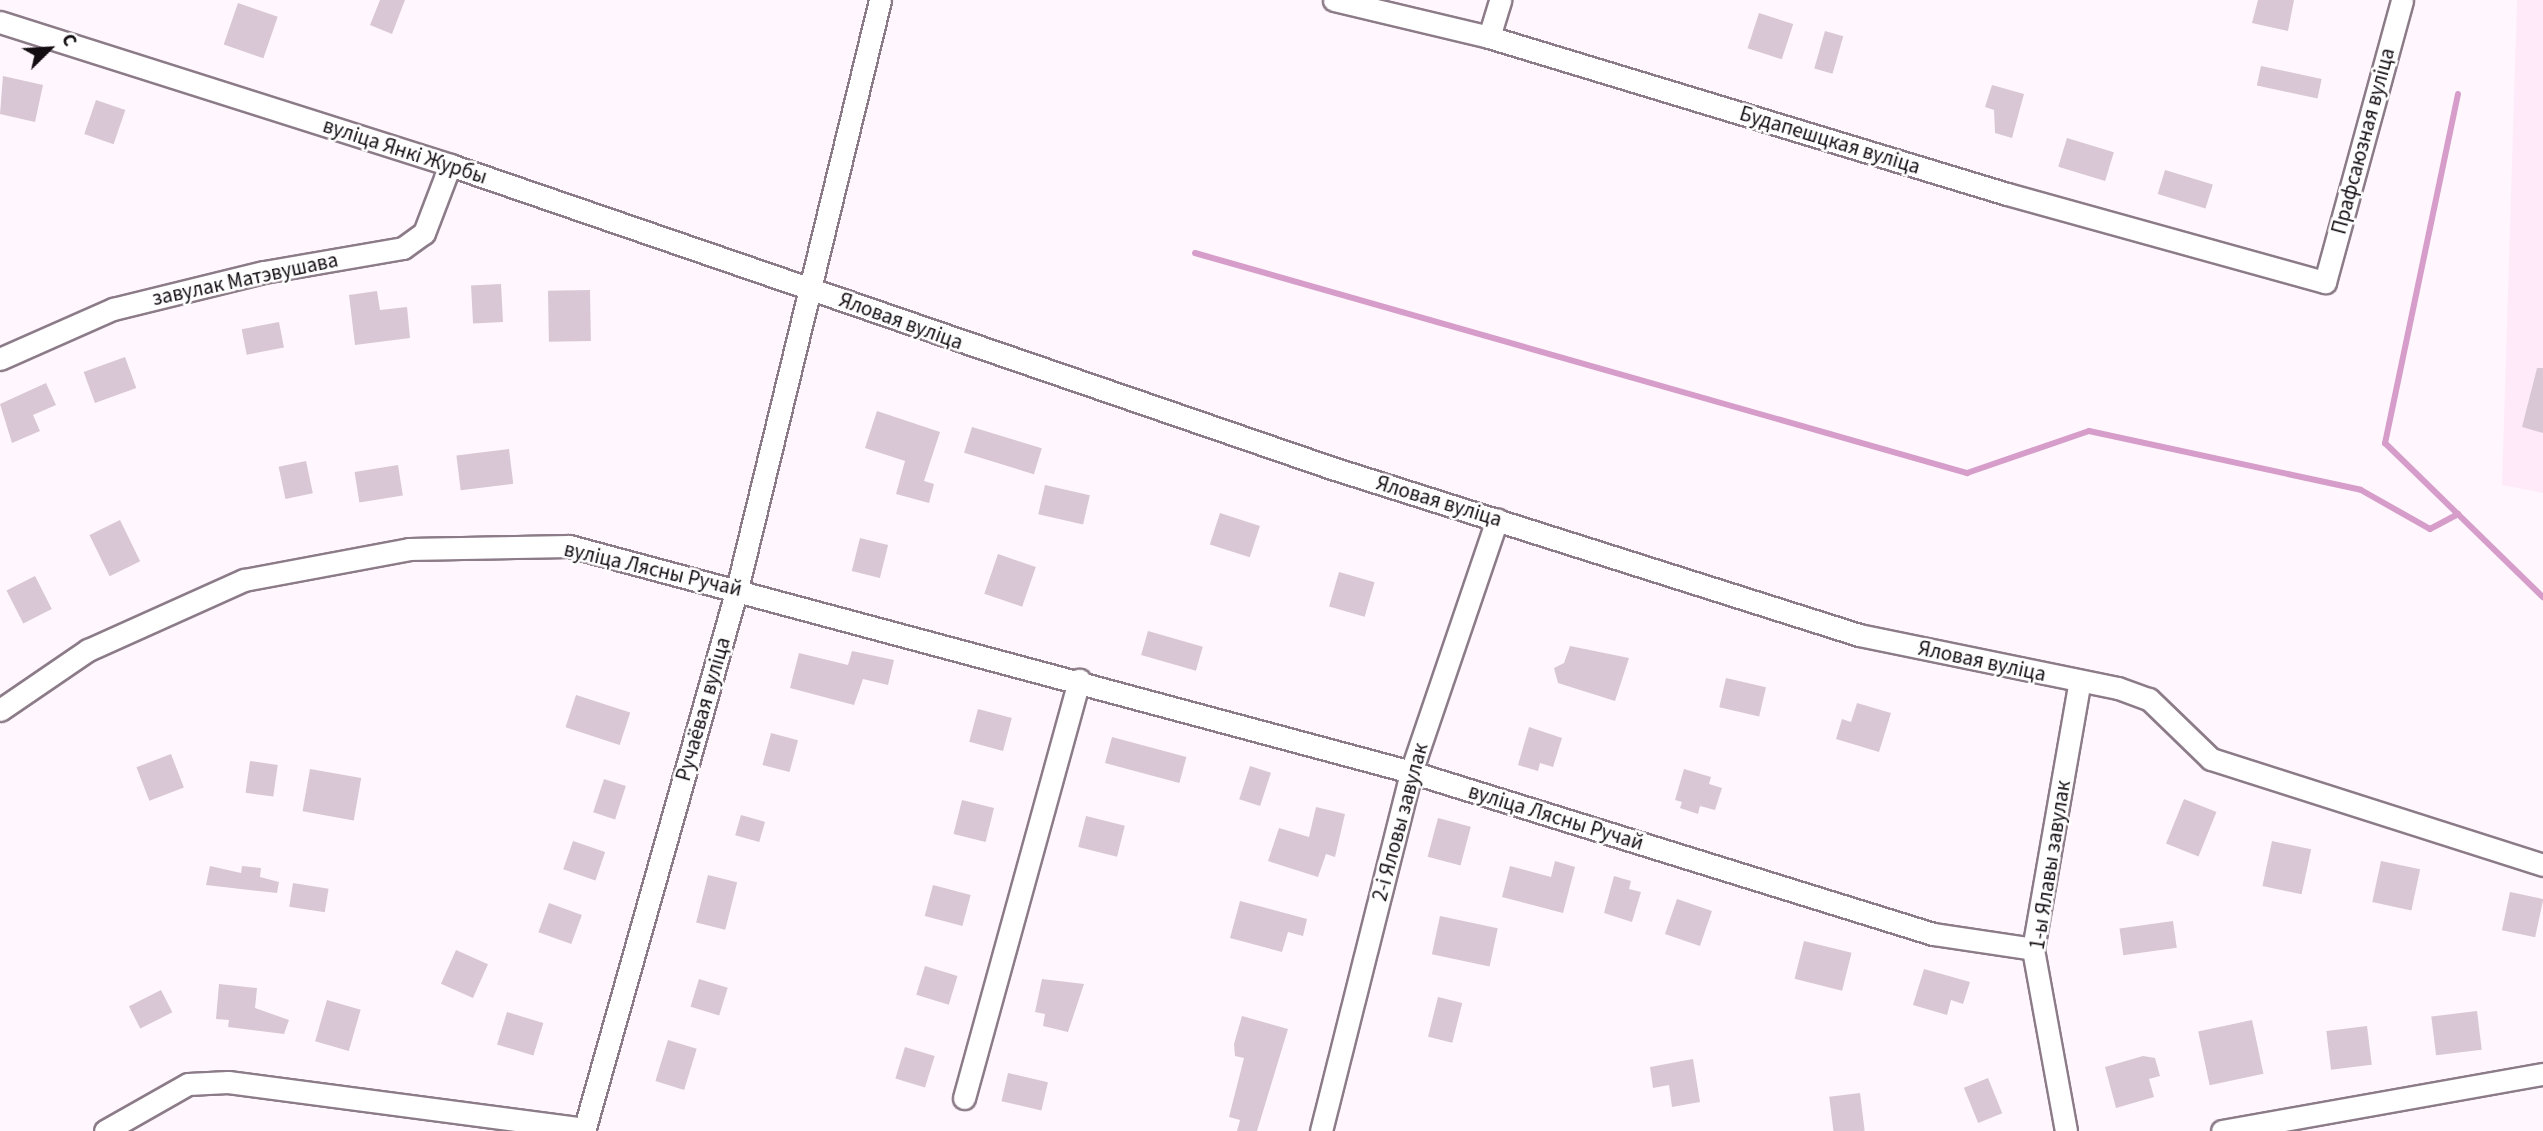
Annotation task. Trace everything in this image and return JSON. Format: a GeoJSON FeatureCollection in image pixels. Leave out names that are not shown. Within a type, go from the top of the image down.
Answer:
{"type":"FeatureCollection","features":[{"type":"Feature","properties":{"kind":"street","name":"Ручаёвая вуліца"},"geometry":{"type":"LineString","coordinates":[[105,1131],[188,1084],[229,1082],[585,1130],[737,589],[808,286],[880,0]]}},
{"type":"Feature","properties":{"kind":"street","name":"Будапешцкая вуліца"},"geometry":{"type":"LineString","coordinates":[[1334,0],[1489,37],[2007,194],[2325,282]]}},
{"type":"Feature","properties":{"kind":"street"},"geometry":{"type":"LineString","coordinates":[[1489,37],[1500,0]]}},
{"type":"Feature","properties":{"kind":"street","name":"Прафсаюзная вуліца"},"geometry":{"type":"LineString","coordinates":[[2325,282],[2402,0]]}},
{"type":"Feature","properties":{"kind":"street","name":"вуліца Янкі Журбы"},"geometry":{"type":"LineString","coordinates":[[0,22],[450,165],[808,286]]}},
{"type":"Feature","properties":{"kind":"street","name":"завулак Матэвушава"},"geometry":{"type":"LineString","coordinates":[[0,359],[113,309],[264,272],[403,248],[424,233],[450,165]]}},
{"type":"Feature","properties":{"kind":"street","name":"Яловая вуліца"},"geometry":{"type":"LineString","coordinates":[[808,286],[967,345],[1859,635],[2080,681],[2149,699],[2211,760],[2543,865]]}},
{"type":"Feature","properties":{"kind":"street","name":"2-і Яловы завулак"},"geometry":{"type":"LineString","coordinates":[[1321,1131],[1411,772],[1497,519]]}},
{"type":"Feature","properties":{"kind":"street","name":"вуліца Лясны Ручай"},"geometry":{"type":"LineString","coordinates":[[0,710],[88,650],[244,580],[409,549],[569,546],[1079,680],[1411,772],[1933,934],[2033,949]]}},
{"type":"Feature","properties":{"kind":"street"},"geometry":{"type":"LineString","coordinates":[[964,1098],[1079,680]]}},
{"type":"Feature","properties":{"kind":"street","name":"1-ы Ялавы завулак"},"geometry":{"type":"LineString","coordinates":[[2066,1131],[2033,949],[2080,681]]}},
{"type":"Feature","properties":{"kind":"street"},"geometry":{"type":"LineString","coordinates":[[2222,1131],[2543,1074]]}},
{"type":"Feature","properties":{"kind":"shaded area"},"geometry":{"type":"Polygon","coordinates":[[[2517,0],[2543,0],[2543,493],[2502,485],[2517,0]]]}},
{"type":"Feature","properties":{"kind":"building"},"geometry":{"type":"Polygon","coordinates":[[[380,0],[405,0],[392,34],[370,25],[380,0]]]}},
{"type":"Feature","properties":{"kind":"building"},"geometry":{"type":"Polygon","coordinates":[[[2258,0],[2294,0],[2288,31],[2252,23],[2258,0]]]}},
{"type":"Feature","properties":{"kind":"building"},"geometry":{"type":"Polygon","coordinates":[[[238,3],[278,17],[263,58],[224,45],[238,3]]]}},
{"type":"Feature","properties":{"kind":"building"},"geometry":{"type":"Polygon","coordinates":[[[1759,13],[1793,24],[1782,59],[1748,48],[1759,13]]]}},
{"type":"Feature","properties":{"kind":"building"},"geometry":{"type":"Polygon","coordinates":[[[1825,31],[1843,36],[1833,74],[1814,68],[1825,31]]]}},
{"type":"Feature","properties":{"kind":"building"},"geometry":{"type":"Polygon","coordinates":[[[2261,66],[2322,79],[2317,98],[2257,86],[2261,66]]]}},
{"type":"Feature","properties":{"kind":"building"},"geometry":{"type":"Polygon","coordinates":[[[3,76],[43,85],[35,122],[0,114],[3,76]]]}},
{"type":"Feature","properties":{"kind":"building"},"geometry":{"type":"Polygon","coordinates":[[[1992,85],[2024,94],[2012,138],[1995,133],[1994,110],[1985,107],[1992,85]]]}},
{"type":"Feature","properties":{"kind":"building"},"geometry":{"type":"Polygon","coordinates":[[[96,100],[125,110],[114,144],[84,134],[96,100]]]}},
{"type":"Feature","properties":{"kind":"building"},"geometry":{"type":"Polygon","coordinates":[[[2067,138],[2114,152],[2105,181],[2058,167],[2067,138]]]}},
{"type":"Feature","properties":{"kind":"building"},"geometry":{"type":"Polygon","coordinates":[[[2165,170],[2213,185],[2206,209],[2158,194],[2165,170]]]}},
{"type":"Feature","properties":{"kind":"building"},"geometry":{"type":"Polygon","coordinates":[[[501,284],[503,322],[473,324],[471,286],[501,284]]]}},
{"type":"Feature","properties":{"kind":"building"},"geometry":{"type":"Polygon","coordinates":[[[590,290],[591,341],[549,342],[548,291],[590,290]]]}},
{"type":"Feature","properties":{"kind":"building"},"geometry":{"type":"Polygon","coordinates":[[[377,291],[380,310],[407,307],[410,338],[355,345],[349,295],[377,291]]]}},
{"type":"Feature","properties":{"kind":"building"},"geometry":{"type":"Polygon","coordinates":[[[279,322],[284,348],[247,355],[242,329],[279,322]]]}},
{"type":"Feature","properties":{"kind":"building"},"geometry":{"type":"Polygon","coordinates":[[[125,357],[136,388],[95,403],[84,372],[125,357]]]}},
{"type":"Feature","properties":{"kind":"building"},"geometry":{"type":"Polygon","coordinates":[[[2537,368],[2543,368],[2543,433],[2522,427],[2537,368]]]}},
{"type":"Feature","properties":{"kind":"building"},"geometry":{"type":"Polygon","coordinates":[[[46,383],[56,405],[33,415],[40,431],[12,443],[0,404],[46,383]]]}},
{"type":"Feature","properties":{"kind":"building"},"geometry":{"type":"Polygon","coordinates":[[[877,411],[940,432],[924,481],[934,484],[929,503],[896,494],[905,461],[865,448],[877,411]]]}},
{"type":"Feature","properties":{"kind":"building"},"geometry":{"type":"Polygon","coordinates":[[[972,427],[1042,448],[1034,474],[964,453],[972,427]]]}},
{"type":"Feature","properties":{"kind":"building"},"geometry":{"type":"Polygon","coordinates":[[[509,449],[513,484],[461,490],[456,455],[509,449]]]}},
{"type":"Feature","properties":{"kind":"building"},"geometry":{"type":"Polygon","coordinates":[[[306,461],[313,493],[285,499],[279,467],[306,461]]]}},
{"type":"Feature","properties":{"kind":"building"},"geometry":{"type":"Polygon","coordinates":[[[398,465],[403,496],[359,503],[355,472],[398,465]]]}},
{"type":"Feature","properties":{"kind":"building"},"geometry":{"type":"Polygon","coordinates":[[[1045,485],[1090,495],[1083,525],[1038,514],[1045,485]]]}},
{"type":"Feature","properties":{"kind":"building"},"geometry":{"type":"Polygon","coordinates":[[[1220,513],[1260,526],[1250,557],[1210,544],[1220,513]]]}},
{"type":"Feature","properties":{"kind":"building"},"geometry":{"type":"Polygon","coordinates":[[[120,520],[140,561],[110,576],[89,535],[120,520]]]}},
{"type":"Feature","properties":{"kind":"building"},"geometry":{"type":"Polygon","coordinates":[[[860,538],[888,545],[880,578],[852,571],[860,538]]]}},
{"type":"Feature","properties":{"kind":"building"},"geometry":{"type":"Polygon","coordinates":[[[998,554],[1036,567],[1022,607],[984,594],[998,554]]]}},
{"type":"Feature","properties":{"kind":"building"},"geometry":{"type":"Polygon","coordinates":[[[1339,572],[1375,582],[1365,617],[1329,607],[1339,572]]]}},
{"type":"Feature","properties":{"kind":"building"},"geometry":{"type":"Polygon","coordinates":[[[35,576],[52,609],[23,623],[6,591],[35,576]]]}},
{"type":"Feature","properties":{"kind":"building"},"geometry":{"type":"Polygon","coordinates":[[[1148,631],[1203,647],[1196,671],[1141,655],[1148,631]]]}},
{"type":"Feature","properties":{"kind":"building"},"geometry":{"type":"Polygon","coordinates":[[[1570,646],[1629,658],[1615,701],[1558,683],[1554,668],[1564,663],[1570,646]]]}},
{"type":"Feature","properties":{"kind":"building"},"geometry":{"type":"Polygon","coordinates":[[[852,651],[894,660],[888,685],[863,679],[854,705],[790,688],[799,653],[848,665],[852,651]]]}},
{"type":"Feature","properties":{"kind":"building"},"geometry":{"type":"Polygon","coordinates":[[[1726,678],[1766,687],[1759,716],[1719,707],[1726,678]]]}},
{"type":"Feature","properties":{"kind":"building"},"geometry":{"type":"Polygon","coordinates":[[[576,695],[630,713],[620,745],[565,727],[576,695]]]}},
{"type":"Feature","properties":{"kind":"building"},"geometry":{"type":"Polygon","coordinates":[[[1857,703],[1891,713],[1879,752],[1836,739],[1842,719],[1851,722],[1857,703]]]}},
{"type":"Feature","properties":{"kind":"building"},"geometry":{"type":"Polygon","coordinates":[[[978,709],[1012,718],[1003,751],[969,742],[978,709]]]}},
{"type":"Feature","properties":{"kind":"building"},"geometry":{"type":"Polygon","coordinates":[[[1529,727],[1562,738],[1553,767],[1540,763],[1538,771],[1518,765],[1529,727]]]}},
{"type":"Feature","properties":{"kind":"building"},"geometry":{"type":"Polygon","coordinates":[[[771,733],[798,740],[790,772],[762,765],[771,733]]]}},
{"type":"Feature","properties":{"kind":"building"},"geometry":{"type":"Polygon","coordinates":[[[1112,737],[1186,757],[1179,783],[1105,763],[1112,737]]]}},
{"type":"Feature","properties":{"kind":"building"},"geometry":{"type":"Polygon","coordinates":[[[171,754],[184,788],[149,801],[136,767],[171,754]]]}},
{"type":"Feature","properties":{"kind":"building"},"geometry":{"type":"Polygon","coordinates":[[[250,761],[278,765],[273,797],[246,793],[250,761]]]}},
{"type":"Feature","properties":{"kind":"building"},"geometry":{"type":"Polygon","coordinates":[[[1250,766],[1271,773],[1260,806],[1239,799],[1250,766]]]}},
{"type":"Feature","properties":{"kind":"building"},"geometry":{"type":"Polygon","coordinates":[[[310,769],[361,778],[354,820],[303,811],[310,769]]]}},
{"type":"Feature","properties":{"kind":"building"},"geometry":{"type":"Polygon","coordinates":[[[1684,769],[1711,777],[1709,784],[1722,788],[1715,810],[1700,806],[1698,814],[1680,808],[1682,802],[1675,800],[1684,769]]]}},
{"type":"Feature","properties":{"kind":"building"},"geometry":{"type":"Polygon","coordinates":[[[604,779],[626,786],[615,819],[593,812],[604,779]]]}},
{"type":"Feature","properties":{"kind":"building"},"geometry":{"type":"Polygon","coordinates":[[[2184,799],[2216,812],[2198,857],[2166,844],[2184,799]]]}},
{"type":"Feature","properties":{"kind":"building"},"geometry":{"type":"Polygon","coordinates":[[[962,800],[994,808],[986,842],[954,834],[962,800]]]}},
{"type":"Feature","properties":{"kind":"building"},"geometry":{"type":"Polygon","coordinates":[[[1316,807],[1345,814],[1335,857],[1326,854],[1318,877],[1268,861],[1279,828],[1309,837],[1316,807]]]}},
{"type":"Feature","properties":{"kind":"building"},"geometry":{"type":"Polygon","coordinates":[[[741,815],[765,822],[759,842],[735,835],[741,815]]]}},
{"type":"Feature","properties":{"kind":"building"},"geometry":{"type":"Polygon","coordinates":[[[1086,816],[1125,826],[1117,857],[1078,847],[1086,816]]]}},
{"type":"Feature","properties":{"kind":"building"},"geometry":{"type":"Polygon","coordinates":[[[1438,818],[1471,827],[1460,865],[1428,857],[1438,818]]]}},
{"type":"Feature","properties":{"kind":"building"},"geometry":{"type":"Polygon","coordinates":[[[573,841],[605,852],[595,880],[563,869],[573,841]]]}},
{"type":"Feature","properties":{"kind":"building"},"geometry":{"type":"Polygon","coordinates":[[[2272,841],[2311,849],[2302,894],[2262,886],[2272,841]]]}},
{"type":"Feature","properties":{"kind":"building"},"geometry":{"type":"Polygon","coordinates":[[[1555,861],[1575,867],[1563,913],[1502,897],[1510,866],[1551,877],[1555,861]]]}},
{"type":"Feature","properties":{"kind":"building"},"geometry":{"type":"Polygon","coordinates":[[[2381,861],[2420,869],[2411,910],[2372,902],[2381,861]]]}},
{"type":"Feature","properties":{"kind":"building"},"geometry":{"type":"Polygon","coordinates":[[[210,866],[241,873],[242,866],[261,868],[260,877],[279,882],[277,893],[206,885],[210,866]]]}},
{"type":"Feature","properties":{"kind":"building"},"geometry":{"type":"Polygon","coordinates":[[[708,875],[737,882],[725,930],[696,923],[708,875]]]}},
{"type":"Feature","properties":{"kind":"building"},"geometry":{"type":"Polygon","coordinates":[[[1614,876],[1631,881],[1629,889],[1641,892],[1632,922],[1604,913],[1614,876]]]}},
{"type":"Feature","properties":{"kind":"building"},"geometry":{"type":"Polygon","coordinates":[[[293,883],[329,889],[325,912],[289,907],[293,883]]]}},
{"type":"Feature","properties":{"kind":"building"},"geometry":{"type":"Polygon","coordinates":[[[933,885],[971,895],[962,926],[925,916],[933,885]]]}},
{"type":"Feature","properties":{"kind":"building"},"geometry":{"type":"Polygon","coordinates":[[[2510,892],[2543,899],[2535,937],[2502,930],[2510,892]]]}},
{"type":"Feature","properties":{"kind":"building"},"geometry":{"type":"Polygon","coordinates":[[[1677,899],[1712,911],[1700,946],[1665,934],[1677,899]]]}},
{"type":"Feature","properties":{"kind":"building"},"geometry":{"type":"Polygon","coordinates":[[[1240,901],[1307,919],[1303,936],[1288,932],[1282,952],[1230,938],[1240,901]]]}},
{"type":"Feature","properties":{"kind":"building"},"geometry":{"type":"Polygon","coordinates":[[[549,903],[582,915],[571,944],[538,932],[549,903]]]}},
{"type":"Feature","properties":{"kind":"building"},"geometry":{"type":"Polygon","coordinates":[[[1440,916],[1498,928],[1490,966],[1432,954],[1440,916]]]}},
{"type":"Feature","properties":{"kind":"building"},"geometry":{"type":"Polygon","coordinates":[[[2173,921],[2177,948],[2123,955],[2120,929],[2173,921]]]}},
{"type":"Feature","properties":{"kind":"building"},"geometry":{"type":"Polygon","coordinates":[[[1804,941],[1852,953],[1842,991],[1795,979],[1804,941]]]}},
{"type":"Feature","properties":{"kind":"building"},"geometry":{"type":"Polygon","coordinates":[[[456,950],[488,964],[473,998],[441,984],[456,950]]]}},
{"type":"Feature","properties":{"kind":"building"},"geometry":{"type":"Polygon","coordinates":[[[925,966],[958,976],[949,1005],[916,995],[925,966]]]}},
{"type":"Feature","properties":{"kind":"building"},"geometry":{"type":"Polygon","coordinates":[[[1924,969],[1970,982],[1963,1004],[1951,1000],[1947,1015],[1913,1005],[1924,969]]]}},
{"type":"Feature","properties":{"kind":"building"},"geometry":{"type":"Polygon","coordinates":[[[699,979],[728,988],[719,1016],[691,1007],[699,979]]]}},
{"type":"Feature","properties":{"kind":"building"},"geometry":{"type":"Polygon","coordinates":[[[1042,979],[1084,984],[1068,1032],[1043,1026],[1045,1014],[1035,1012],[1042,979]]]}},
{"type":"Feature","properties":{"kind":"building"},"geometry":{"type":"Polygon","coordinates":[[[219,984],[257,988],[255,1008],[289,1020],[284,1034],[228,1027],[229,1020],[216,1019],[219,984]]]}},
{"type":"Feature","properties":{"kind":"building"},"geometry":{"type":"Polygon","coordinates":[[[161,990],[172,1012],[140,1029],[129,1006],[161,990]]]}},
{"type":"Feature","properties":{"kind":"building"},"geometry":{"type":"Polygon","coordinates":[[[1438,997],[1462,1003],[1452,1043],[1428,1037],[1438,997]]]}},
{"type":"Feature","properties":{"kind":"building"},"geometry":{"type":"Polygon","coordinates":[[[327,1000],[361,1010],[349,1051],[315,1041],[327,1000]]]}},
{"type":"Feature","properties":{"kind":"building"},"geometry":{"type":"Polygon","coordinates":[[[2477,1011],[2482,1050],[2436,1055],[2431,1017],[2477,1011]]]}},
{"type":"Feature","properties":{"kind":"building"},"geometry":{"type":"Polygon","coordinates":[[[507,1012],[543,1023],[533,1056],[497,1045],[507,1012]]]}},
{"type":"Feature","properties":{"kind":"building"},"geometry":{"type":"Polygon","coordinates":[[[1242,1016],[1288,1029],[1257,1131],[1237,1131],[1240,1120],[1229,1117],[1244,1058],[1235,1056],[1234,1044],[1242,1016]]]}},
{"type":"Feature","properties":{"kind":"building"},"geometry":{"type":"Polygon","coordinates":[[[2252,1020],[2263,1074],[2210,1085],[2198,1031],[2252,1020]]]}},
{"type":"Feature","properties":{"kind":"building"},"geometry":{"type":"Polygon","coordinates":[[[2367,1026],[2372,1065],[2331,1070],[2326,1031],[2367,1026]]]}},
{"type":"Feature","properties":{"kind":"building"},"geometry":{"type":"Polygon","coordinates":[[[668,1040],[697,1049],[684,1090],[655,1081],[668,1040]]]}},
{"type":"Feature","properties":{"kind":"building"},"geometry":{"type":"Polygon","coordinates":[[[905,1047],[935,1056],[925,1088],[895,1079],[905,1047]]]}},
{"type":"Feature","properties":{"kind":"building"},"geometry":{"type":"Polygon","coordinates":[[[2143,1056],[2155,1058],[2160,1076],[2149,1079],[2154,1097],[2116,1108],[2105,1067],[2143,1056]]]}},
{"type":"Feature","properties":{"kind":"building"},"geometry":{"type":"Polygon","coordinates":[[[1693,1059],[1700,1102],[1672,1107],[1669,1085],[1653,1088],[1650,1067],[1693,1059]]]}},
{"type":"Feature","properties":{"kind":"building"},"geometry":{"type":"Polygon","coordinates":[[[1008,1073],[1048,1082],[1041,1110],[1001,1101],[1008,1073]]]}},
{"type":"Feature","properties":{"kind":"building"},"geometry":{"type":"Polygon","coordinates":[[[1988,1078],[2002,1113],[1978,1123],[1964,1088],[1988,1078]]]}},
{"type":"Feature","properties":{"kind":"building"},"geometry":{"type":"Polygon","coordinates":[[[1860,1093],[1865,1131],[1833,1131],[1829,1097],[1860,1093]]]}},
{"type":"Feature","properties":{"kind":"waterway"},"geometry":{"type":"LineString","coordinates":[[2458,94],[2385,443],[2543,597]]}},
{"type":"Feature","properties":{"kind":"waterway"},"geometry":{"type":"LineString","coordinates":[[1195,253],[1967,473],[2089,431],[2361,490],[2430,529],[2458,514]]}}]}
